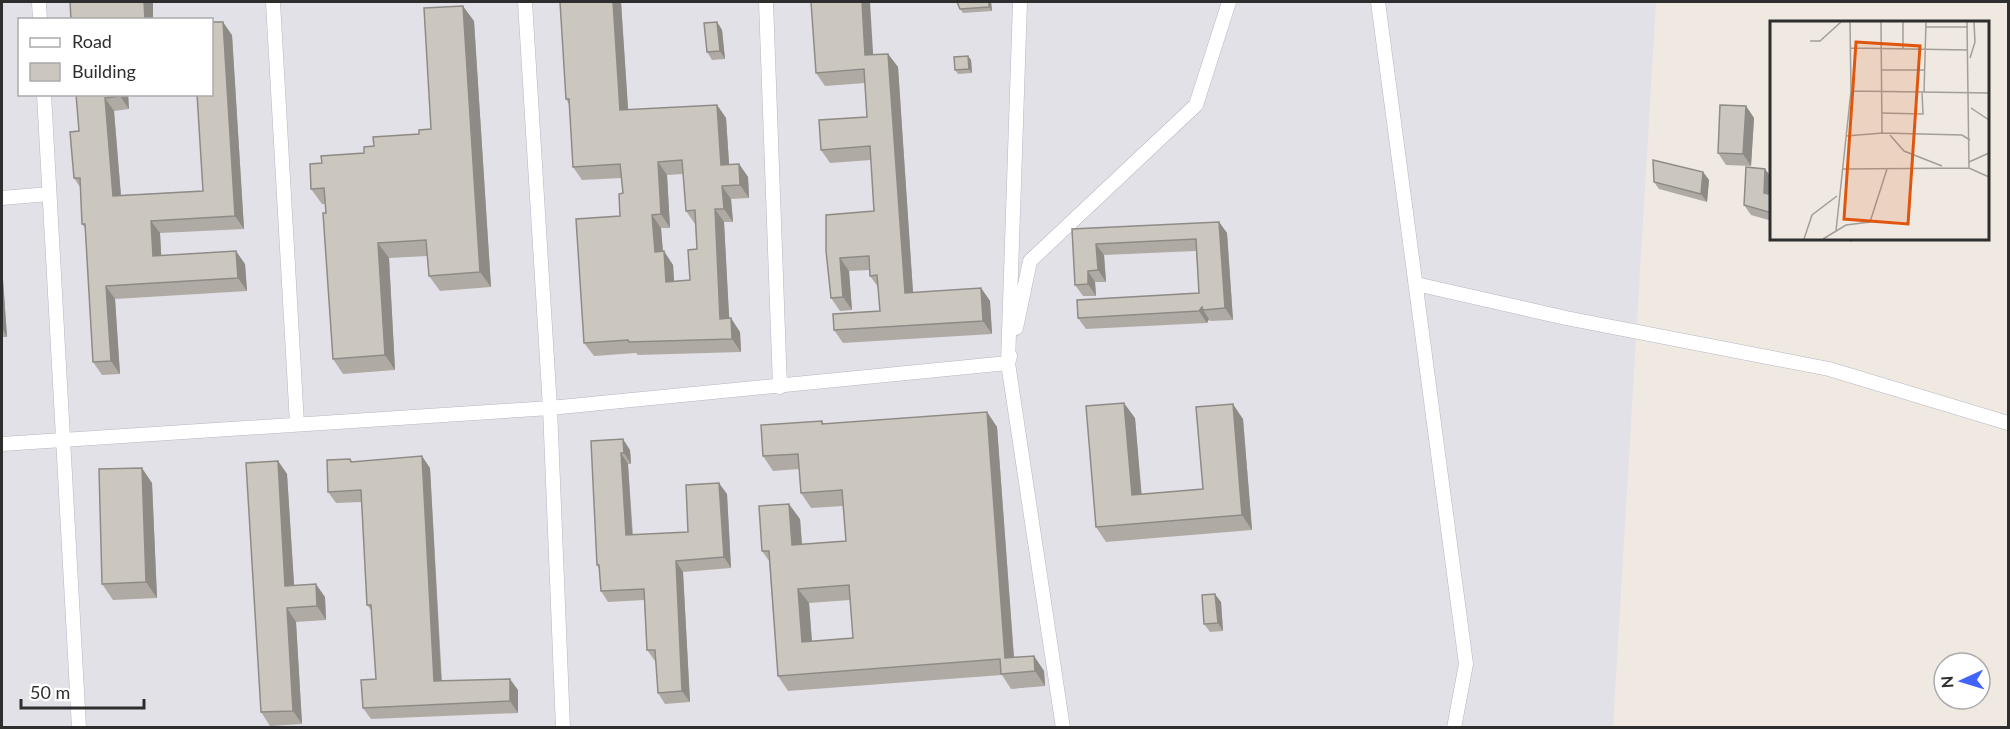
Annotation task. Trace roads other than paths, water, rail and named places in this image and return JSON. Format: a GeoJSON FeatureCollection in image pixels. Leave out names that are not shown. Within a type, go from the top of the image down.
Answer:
{"type":"FeatureCollection","features":[{"type":"Feature","properties":{"kind":"street"},"geometry":{"type":"LineString","coordinates":[[39,2],[40,18]]}},
{"type":"Feature","properties":{"kind":"street"},"geometry":{"type":"LineString","coordinates":[[273,2],[297,424]]}},
{"type":"Feature","properties":{"kind":"street"},"geometry":{"type":"LineString","coordinates":[[525,2],[550,408],[563,728]]}},
{"type":"Feature","properties":{"kind":"street"},"geometry":{"type":"LineString","coordinates":[[766,2],[780,387]]}},
{"type":"Feature","properties":{"kind":"street"},"geometry":{"type":"LineString","coordinates":[[1020,2],[1008,363],[1063,728]]}},
{"type":"Feature","properties":{"kind":"street"},"geometry":{"type":"LineString","coordinates":[[1008,363],[1030,261],[1196,105],[1229,2]]}},
{"type":"Feature","properties":{"kind":"street"},"geometry":{"type":"LineString","coordinates":[[1378,2],[1466,664],[1454,728]]}},
{"type":"Feature","properties":{"kind":"street"},"geometry":{"type":"LineString","coordinates":[[44,96],[79,728]]}},
{"type":"Feature","properties":{"kind":"street"},"geometry":{"type":"LineString","coordinates":[[2,198],[50,194]]}},
{"type":"Feature","properties":{"kind":"street"},"geometry":{"type":"LineString","coordinates":[[1416,284],[1566,318],[1829,369],[2008,423]]}},
{"type":"Feature","properties":{"kind":"street"},"geometry":{"type":"LineString","coordinates":[[2,444],[550,408],[1008,363]]}}]}
